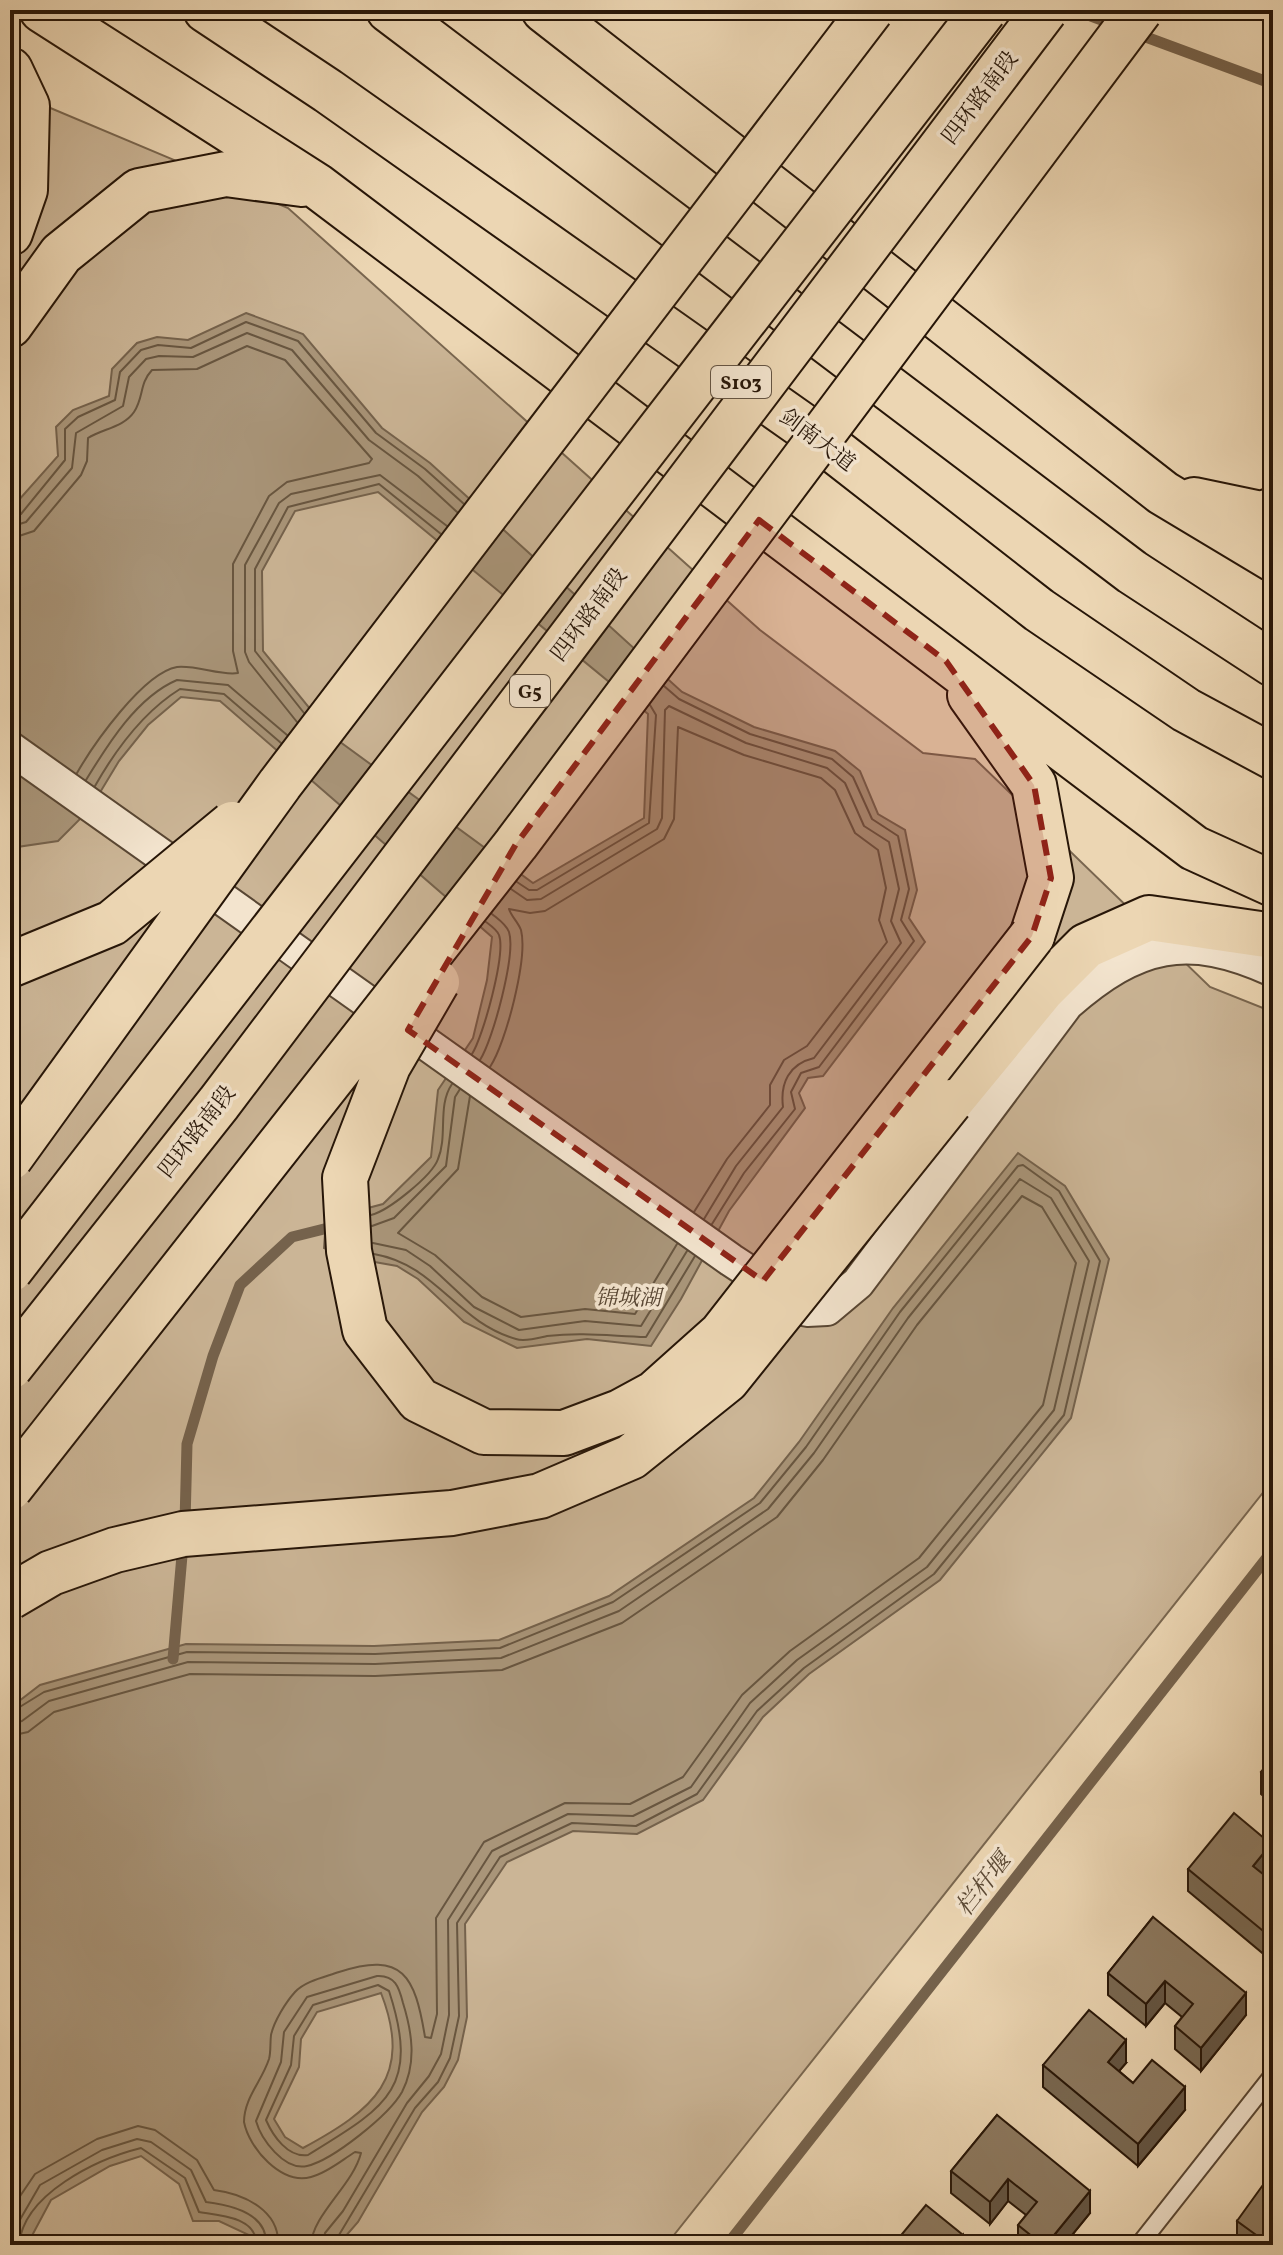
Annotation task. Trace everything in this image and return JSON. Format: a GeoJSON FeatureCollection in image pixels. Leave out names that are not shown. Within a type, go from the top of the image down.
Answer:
{"type":"FeatureCollection","features":[{"type":"Feature","properties":{"kind":"highway"},"geometry":{"type":"LineString","coordinates":[[42,10],[317,186],[1194,848],[1273,884]]}},
{"type":"Feature","properties":{"kind":"highway","name":"剑南大道"},"geometry":{"type":"LineString","coordinates":[[206,10],[328,91],[803,426],[1039,610],[1186,710],[1273,757]]}},
{"type":"Feature","properties":{"kind":"highway"},"geometry":{"type":"LineString","coordinates":[[389,10],[1132,572],[1273,664]]}},
{"type":"Feature","properties":{"kind":"highway"},"geometry":{"type":"LineString","coordinates":[[544,10],[1163,493],[1273,559]]}},
{"type":"Feature","properties":{"kind":"highway"},"geometry":{"type":"LineString","coordinates":[[10,1158],[280,784],[871,10]]}},
{"type":"Feature","properties":{"kind":"highway","name":"G5"},"geometry":{"type":"LineString","coordinates":[[10,1270],[984,10]]}},
{"type":"Feature","properties":{"kind":"highway","name":"四环路南段"},"geometry":{"type":"LineString","coordinates":[[10,1367],[219,1103],[1045,10]]}},
{"type":"Feature","properties":{"kind":"highway"},"geometry":{"type":"LineString","coordinates":[[10,1488],[516,844],[1140,10]]}},
{"type":"Feature","properties":{"kind":"highway"},"geometry":{"type":"LineString","coordinates":[[10,70],[27,106],[25,190],[10,233]]}},
{"type":"Feature","properties":{"kind":"highway"},"geometry":{"type":"LineString","coordinates":[[10,325],[61,254],[139,191],[226,174],[317,186]]}},
{"type":"Feature","properties":{"kind":"highway"},"geometry":{"type":"LineString","coordinates":[[1163,493],[1261,514],[1273,510]]}},
{"type":"Feature","properties":{"kind":"highway"},"geometry":{"type":"LineString","coordinates":[[516,844],[388,1066],[345,1178],[349,1251],[365,1330],[419,1400],[484,1432],[564,1433],[620,1412],[655,1393],[721,1334],[1032,936],[1051,878],[1034,785],[946,661]]}},
{"type":"Feature","properties":{"kind":"highway"},"geometry":{"type":"LineString","coordinates":[[10,965],[112,923],[280,784]]}},
{"type":"Feature","properties":{"kind":"highway"},"geometry":{"type":"LineString","coordinates":[[10,1597],[51,1573],[115,1550],[183,1534],[452,1513],[540,1496],[631,1457],[727,1380],[1042,990],[1086,946],[1149,918],[1273,936]]}},
{"type":"Feature","properties":{"kind":"street"},"geometry":{"type":"LineString","coordinates":[[10,748],[731,1260],[807,1310],[827,1309],[858,1283],[1067,1004],[1102,974],[1144,954],[1194,945],[1251,960],[1273,970]]}},
{"type":"Feature","properties":{"kind":"lane"},"geometry":{"type":"LineString","coordinates":[[1139,2245],[1273,2075]]}},
{"type":"Feature","properties":{"kind":"highlighted area"},"geometry":{"type":"Polygon","coordinates":[[[759,520],[946,661],[1034,785],[1051,878],[1032,936],[763,1281],[408,1030],[516,844],[759,520]]]}},
{"type":"Feature","properties":{"kind":"green space","name":"锦城湖"},"geometry":{"type":"Polygon","coordinates":[[[10,91],[288,208],[760,630],[923,753],[975,759],[1210,987],[1273,1012],[1273,1480],[666,2245],[10,2245],[10,91]]]}},
{"type":"Feature","properties":{"kind":"water"},"geometry":{"type":"Polygon","coordinates":[[[246,313],[303,334],[382,428],[430,463],[682,692],[754,727],[835,751],[860,771],[878,814],[905,830],[917,890],[909,918],[925,942],[823,1076],[808,1078],[799,1093],[805,1108],[729,1211],[681,1299],[651,1346],[587,1339],[517,1348],[464,1322],[418,1279],[397,1266],[352,1258],[324,1248],[326,1219],[383,1204],[431,1157],[438,1090],[473,1038],[487,980],[492,937],[220,701],[181,697],[148,725],[119,761],[90,809],[58,841],[10,848],[10,510],[58,456],[56,427],[73,410],[109,396],[112,369],[137,343],[157,337],[188,340],[246,313]],[[378,492],[295,511],[262,571],[263,651],[332,736],[533,883],[644,818],[648,714],[378,492]]]}},
{"type":"Feature","properties":{"kind":"water"},"geometry":{"type":"Polygon","coordinates":[[[1018,1153],[1065,1186],[1109,1259],[1071,1418],[940,1580],[809,1674],[763,1717],[703,1800],[637,1834],[573,1831],[507,1862],[465,1924],[467,2017],[458,2060],[444,2087],[422,2112],[358,2222],[338,2245],[248,2245],[249,2235],[219,2221],[193,2221],[179,2184],[141,2156],[110,2166],[51,2200],[27,2245],[10,2245],[10,1708],[40,1685],[186,1644],[374,1646],[499,1640],[609,1596],[754,1498],[799,1442],[893,1308],[1018,1153]],[[381,1993],[317,2012],[301,2039],[299,2067],[274,2119],[285,2137],[303,2148],[349,2120],[367,2105],[381,2088],[389,2069],[393,2048],[381,1993]]]}},
{"type":"Feature","properties":{"kind":"building"},"geometry":{"type":"Polygon","coordinates":[[[1273,1758],[1273,1782],[1261,1772],[1273,1758]]]}},
{"type":"Feature","properties":{"kind":"building"},"geometry":{"type":"Polygon","coordinates":[[[1234,1813],[1271,1844],[1253,1866],[1273,1882],[1273,1939],[1188,1869],[1234,1813]]]}},
{"type":"Feature","properties":{"kind":"building"},"geometry":{"type":"Polygon","coordinates":[[[1153,1917],[1246,1993],[1201,2048],[1175,2026],[1193,2004],[1165,1981],[1146,2004],[1108,1973],[1153,1917]]]}},
{"type":"Feature","properties":{"kind":"building"},"geometry":{"type":"Polygon","coordinates":[[[1089,2010],[1126,2040],[1108,2062],[1133,2083],[1152,2060],[1185,2087],[1138,2144],[1043,2065],[1089,2010]]]}},
{"type":"Feature","properties":{"kind":"building"},"geometry":{"type":"Polygon","coordinates":[[[997,2115],[1090,2191],[1046,2245],[1018,2225],[1037,2202],[1008,2179],[990,2202],[951,2171],[997,2115]]]}},
{"type":"Feature","properties":{"kind":"building"},"geometry":{"type":"Polygon","coordinates":[[[1273,2171],[1273,2245],[1270,2245],[1237,2221],[1273,2171]]]}},
{"type":"Feature","properties":{"kind":"building"},"geometry":{"type":"Polygon","coordinates":[[[926,2205],[963,2235],[955,2245],[893,2245],[926,2205]]]}},
{"type":"Feature","properties":{"kind":"waterway"},"geometry":{"type":"LineString","coordinates":[[1075,10],[1115,25]]}},
{"type":"Feature","properties":{"kind":"waterway"},"geometry":{"type":"LineString","coordinates":[[1135,33],[1273,84]]}},
{"type":"Feature","properties":{"kind":"waterway"},"geometry":{"type":"LineString","coordinates":[[185,1523],[187,1444],[213,1356],[240,1285],[292,1237],[340,1225]]}},
{"type":"Feature","properties":{"kind":"waterway"},"geometry":{"type":"LineString","coordinates":[[173,1659],[183,1544]]}},
{"type":"Feature","properties":{"kind":"waterway","name":"栏杆堰"},"geometry":{"type":"LineString","coordinates":[[727,2245],[1273,1550]]}}]}
